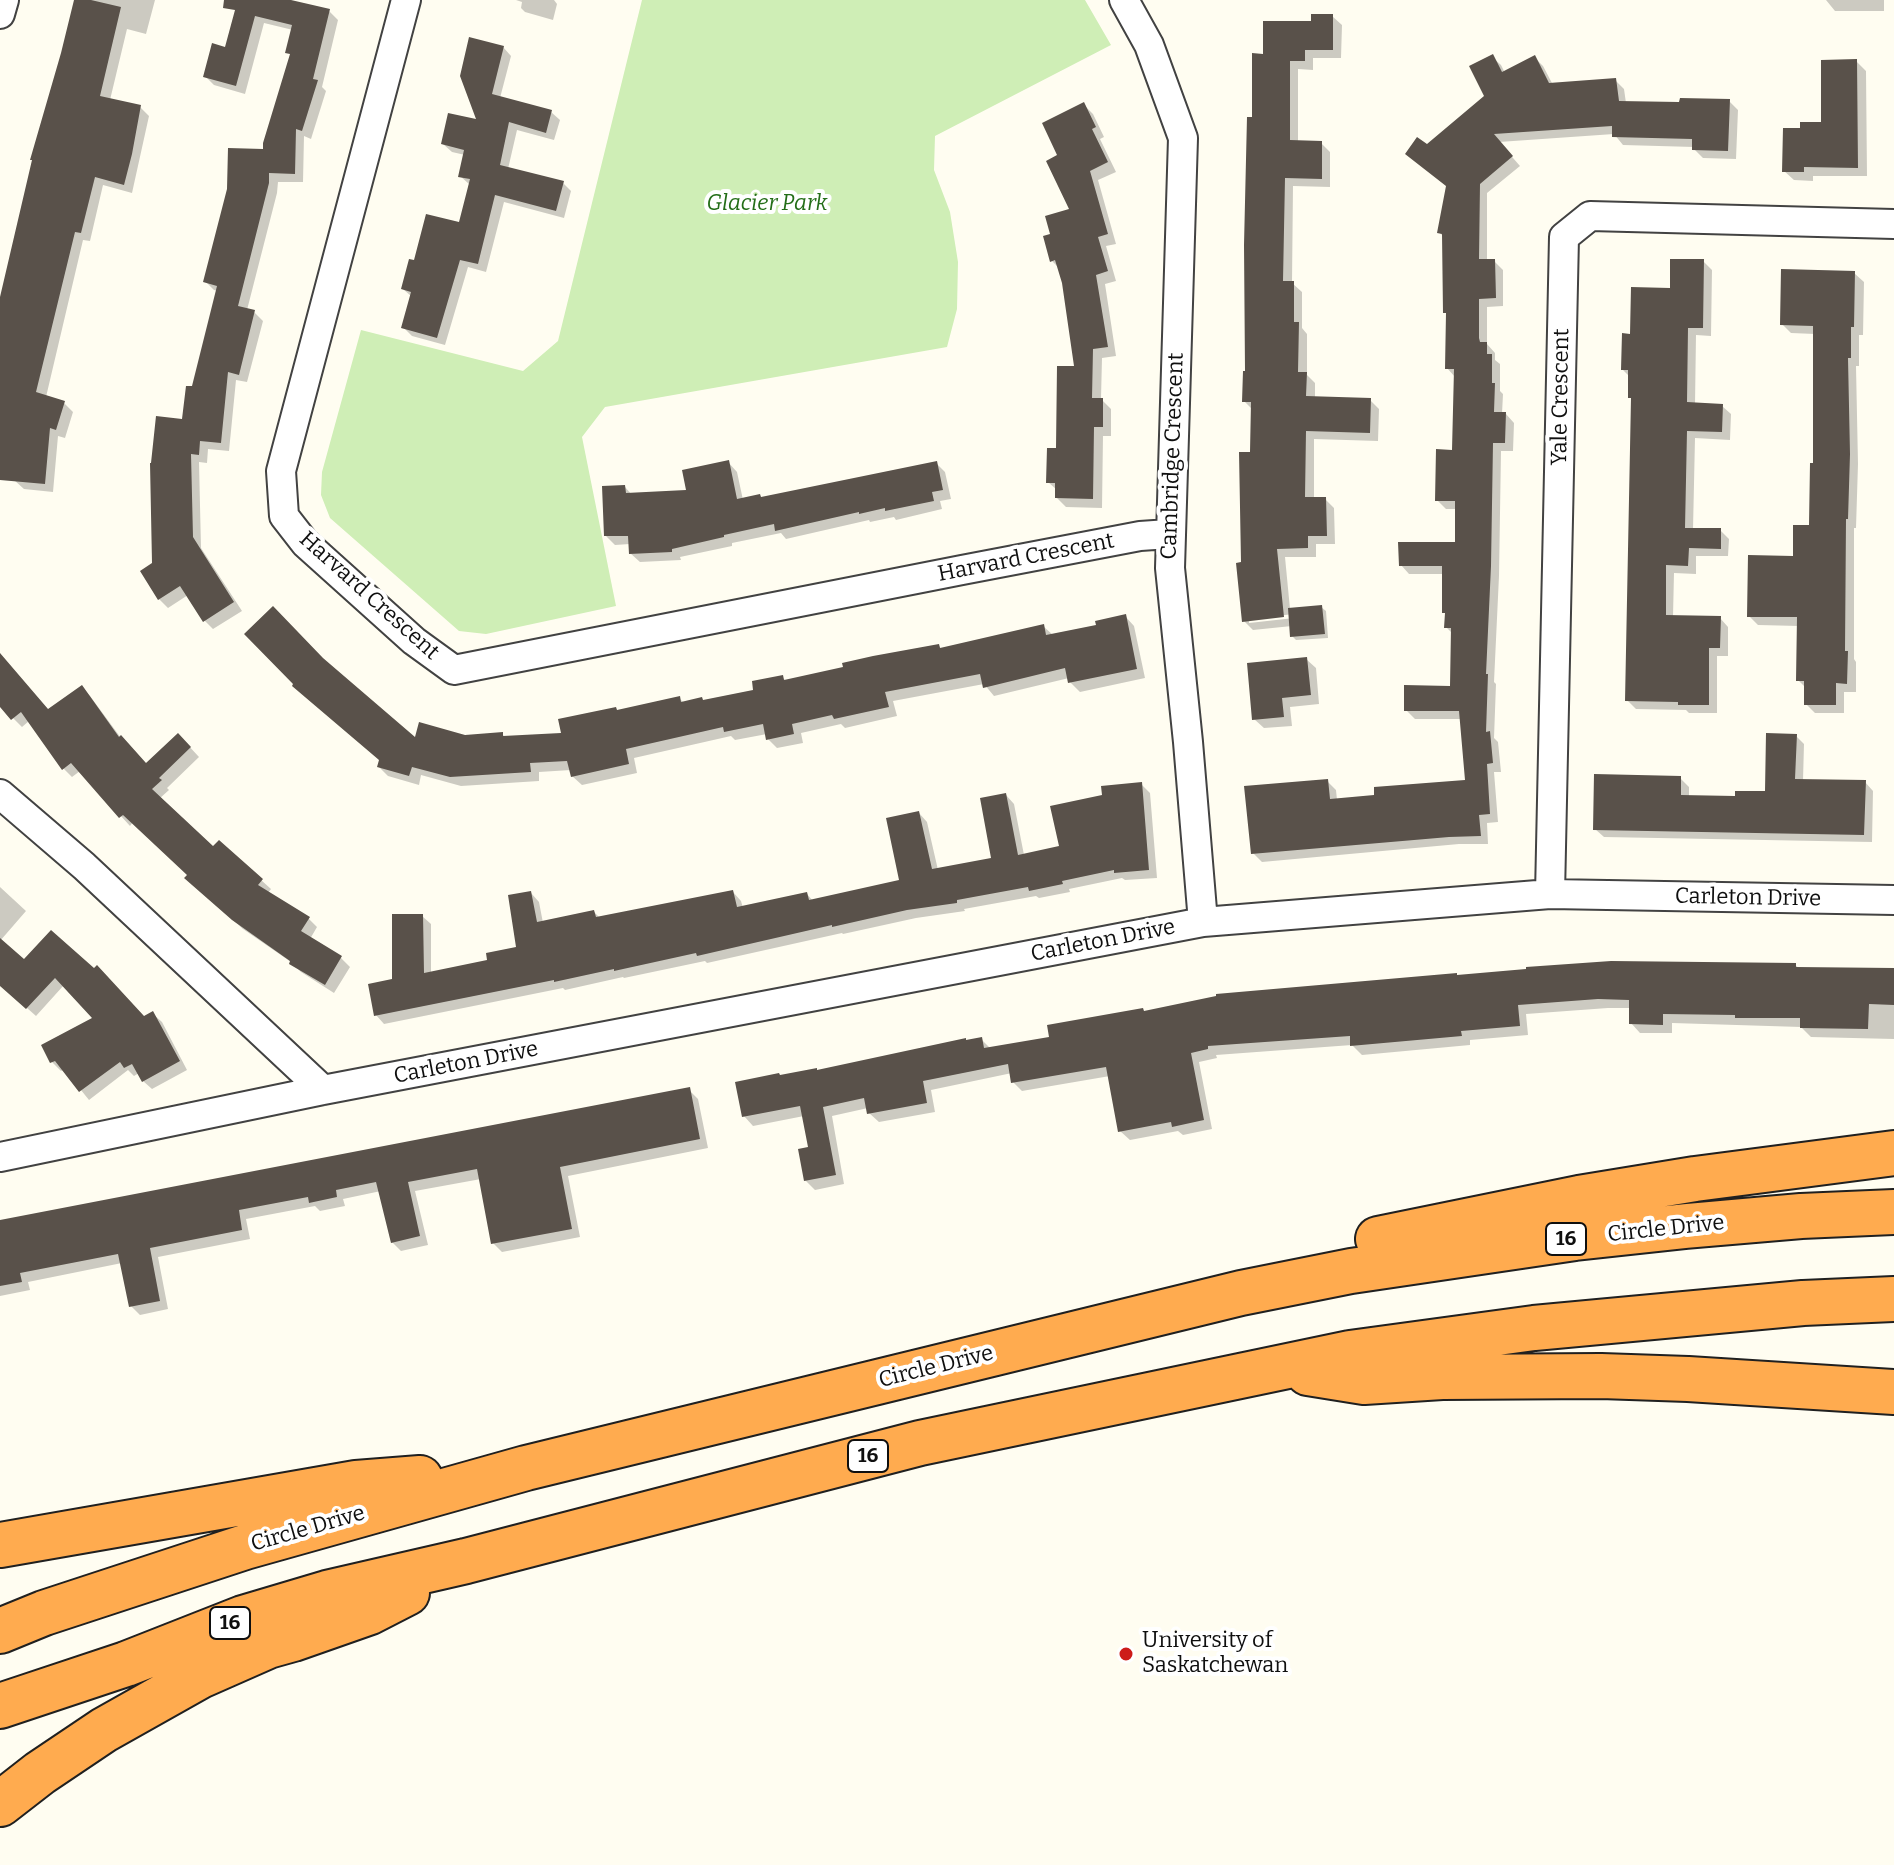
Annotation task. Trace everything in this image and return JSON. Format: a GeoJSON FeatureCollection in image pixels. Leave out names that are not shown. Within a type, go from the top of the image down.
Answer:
{"type":"FeatureCollection","features":[{"type":"Feature","properties":{"kind":"highway"},"geometry":{"type":"LineString","coordinates":[[1241,1293],[1275,1265],[1401,1234],[1608,1193],[1894,1153]]}},
{"type":"Feature","properties":{"kind":"highway","name":"Circle Drive"},"geometry":{"type":"LineString","coordinates":[[0,1631],[44,1613],[245,1547],[526,1468],[1241,1293],[1351,1271],[1575,1238],[1801,1216],[1894,1212]]}},
{"type":"Feature","properties":{"kind":"highway","name":"16"},"geometry":{"type":"LineString","coordinates":[[0,1706],[126,1664],[243,1618],[327,1593],[466,1561],[920,1443],[1350,1353],[1534,1328],[1788,1305],[1894,1299]]}},
{"type":"Feature","properties":{"kind":"highway"},"geometry":{"type":"LineString","coordinates":[[1275,1368],[1364,1382],[1483,1375],[1601,1376],[1719,1380],[1894,1392]]}},
{"type":"Feature","properties":{"kind":"highway"},"geometry":{"type":"LineString","coordinates":[[0,1545],[356,1483],[526,1468]]}},
{"type":"Feature","properties":{"kind":"highway"},"geometry":{"type":"LineString","coordinates":[[0,1804],[104,1730],[200,1676],[268,1646],[370,1612],[466,1561]]}},
{"type":"Feature","properties":{"kind":"street"},"geometry":{"type":"LineString","coordinates":[[0,14],[4,0]]}},
{"type":"Feature","properties":{"kind":"street","name":"Harvard Crescent"},"geometry":{"type":"LineString","coordinates":[[406,0],[281,471],[284,516],[305,543],[414,641],[454,670],[1140,536],[1169,534]]}},
{"type":"Feature","properties":{"kind":"street","name":"Cambridge Crescent"},"geometry":{"type":"LineString","coordinates":[[1124,0],[1149,45],[1183,138],[1169,534],[1203,922]]}},
{"type":"Feature","properties":{"kind":"street","name":"Yale Crescent"},"geometry":{"type":"LineString","coordinates":[[1550,894],[1564,237],[1590,216],[1894,224]]}},
{"type":"Feature","properties":{"kind":"street"},"geometry":{"type":"LineString","coordinates":[[0,794],[84,866],[323,1090]]}},
{"type":"Feature","properties":{"kind":"street","name":"Carleton Drive"},"geometry":{"type":"LineString","coordinates":[[0,1157],[323,1090],[1203,922],[1550,894],[1894,900]]}},
{"type":"Feature","properties":{"kind":"green space","name":"Glacier Park"},"geometry":{"type":"Polygon","coordinates":[[[642,0],[1085,0],[1111,45],[935,136],[934,170],[950,212],[958,262],[957,309],[947,347],[605,407],[582,437],[616,606],[486,634],[459,631],[330,518],[321,495],[322,472],[361,330],[523,371],[558,341],[642,0]]]}},
{"type":"Feature","properties":{"kind":"building"},"geometry":{"type":"Polygon","coordinates":[[[74,0],[91,0],[121,7],[100,96],[141,105],[124,185],[95,177],[81,233],[75,232],[36,392],[65,401],[56,430],[50,428],[45,484],[0,480],[0,297],[30,160],[74,0]]]}},
{"type":"Feature","properties":{"kind":"building"},"geometry":{"type":"Polygon","coordinates":[[[224,0],[291,0],[330,9],[313,79],[318,80],[302,131],[296,129],[295,174],[269,173],[238,306],[255,310],[239,375],[228,372],[221,443],[200,441],[199,455],[191,454],[193,537],[234,602],[203,622],[180,586],[158,600],[140,571],[152,563],[150,463],[156,416],[182,419],[186,386],[192,386],[217,286],[203,282],[227,189],[228,148],[263,149],[290,54],[285,53],[292,25],[255,16],[236,86],[203,77],[212,43],[225,47],[235,10],[223,8],[224,0]]]}},
{"type":"Feature","properties":{"kind":"building"},"geometry":{"type":"Polygon","coordinates":[[[1311,14],[1333,14],[1333,50],[1305,50],[1305,61],[1290,61],[1290,140],[1322,141],[1322,179],[1285,178],[1283,281],[1294,281],[1294,322],[1299,322],[1298,372],[1307,372],[1306,396],[1371,398],[1370,433],[1306,431],[1305,497],[1326,497],[1327,536],[1308,536],[1308,548],[1277,549],[1284,617],[1242,622],[1236,563],[1241,562],[1239,452],[1250,452],[1251,402],[1242,402],[1245,371],[1247,117],[1252,117],[1252,53],[1263,54],[1263,21],[1311,21],[1311,14]]]}},
{"type":"Feature","properties":{"kind":"building"},"geometry":{"type":"Polygon","coordinates":[[[469,37],[504,46],[492,94],[552,110],[546,133],[509,122],[500,165],[564,181],[556,211],[495,195],[478,264],[460,260],[437,338],[401,328],[411,292],[401,289],[409,259],[414,260],[426,214],[459,222],[470,179],[458,177],[464,150],[441,144],[448,113],[476,119],[460,76],[469,37]]]}},
{"type":"Feature","properties":{"kind":"building"},"geometry":{"type":"Polygon","coordinates":[[[1493,54],[1502,72],[1535,55],[1549,83],[1616,78],[1619,101],[1730,99],[1728,151],[1692,150],[1692,139],[1612,137],[1612,126],[1494,134],[1513,156],[1480,184],[1479,259],[1495,259],[1496,298],[1479,299],[1479,338],[1480,342],[1487,342],[1487,354],[1492,354],[1494,412],[1506,412],[1505,443],[1493,443],[1486,674],[1486,732],[1490,731],[1493,763],[1487,764],[1490,814],[1479,815],[1481,836],[1251,854],[1244,786],[1328,779],[1330,799],[1374,795],[1374,787],[1465,780],[1459,711],[1404,711],[1404,685],[1450,686],[1451,628],[1444,628],[1442,566],[1399,566],[1398,542],[1455,542],[1455,501],[1435,501],[1436,449],[1452,450],[1454,369],[1445,369],[1442,234],[1437,233],[1446,186],[1405,154],[1417,137],[1427,144],[1484,96],[1469,66],[1493,54]]]}},
{"type":"Feature","properties":{"kind":"building"},"geometry":{"type":"Polygon","coordinates":[[[1857,59],[1858,168],[1804,167],[1804,172],[1782,172],[1783,128],[1800,128],[1800,122],[1821,122],[1821,60],[1857,59]]]}},
{"type":"Feature","properties":{"kind":"building"},"geometry":{"type":"Polygon","coordinates":[[[1084,102],[1096,127],[1092,129],[1108,162],[1090,171],[1108,234],[1098,237],[1108,271],[1096,275],[1108,347],[1093,349],[1092,398],[1103,398],[1103,427],[1094,427],[1093,499],[1055,498],[1055,483],[1046,483],[1047,448],[1056,448],[1057,366],[1074,366],[1062,283],[1055,260],[1050,262],[1043,236],[1050,234],[1045,216],[1069,209],[1046,161],[1057,155],[1042,123],[1084,102]]]}},
{"type":"Feature","properties":{"kind":"building"},"geometry":{"type":"Polygon","coordinates":[[[1670,259],[1704,259],[1703,328],[1688,328],[1687,402],[1723,404],[1722,432],[1687,431],[1685,528],[1721,528],[1721,549],[1689,548],[1688,566],[1666,565],[1666,615],[1721,616],[1720,648],[1709,648],[1709,705],[1625,701],[1631,398],[1628,398],[1628,370],[1621,370],[1622,333],[1630,334],[1631,287],[1670,288],[1670,259]]]}},
{"type":"Feature","properties":{"kind":"building"},"geometry":{"type":"Polygon","coordinates":[[[1781,269],[1855,271],[1854,327],[1851,327],[1851,358],[1848,358],[1847,684],[1836,683],[1836,705],[1804,705],[1804,681],[1796,681],[1797,617],[1747,617],[1748,555],[1793,556],[1793,525],[1809,525],[1810,463],[1813,463],[1813,326],[1780,325],[1781,269]]]}},
{"type":"Feature","properties":{"kind":"building"},"geometry":{"type":"Polygon","coordinates":[[[729,460],[737,499],[760,494],[761,497],[937,461],[943,490],[932,492],[934,501],[885,511],[885,508],[859,512],[775,531],[774,524],[672,549],[672,552],[629,554],[628,536],[604,536],[602,486],[625,485],[626,493],[686,490],[682,470],[729,460]]]}},
{"type":"Feature","properties":{"kind":"building"},"geometry":{"type":"Polygon","coordinates":[[[1322,605],[1325,634],[1290,637],[1288,608],[1322,605]]]}},
{"type":"Feature","properties":{"kind":"building"},"geometry":{"type":"Polygon","coordinates":[[[273,606],[323,658],[415,737],[419,722],[465,735],[561,733],[558,719],[680,696],[681,702],[702,697],[703,700],[753,690],[752,681],[783,675],[784,680],[843,667],[842,663],[873,656],[939,644],[940,648],[1044,624],[1046,635],[1096,625],[1095,621],[1126,614],[1137,669],[1068,683],[1065,668],[983,688],[980,674],[885,692],[889,707],[792,724],[794,734],[766,740],[763,724],[724,732],[723,727],[626,749],[629,764],[571,777],[567,761],[530,763],[531,772],[450,777],[412,767],[409,776],[377,767],[379,760],[292,686],[244,634],[273,606]]]}},
{"type":"Feature","properties":{"kind":"building"},"geometry":{"type":"Polygon","coordinates":[[[0,653],[48,709],[82,685],[119,737],[121,735],[146,763],[178,733],[191,747],[152,789],[213,846],[219,840],[263,879],[258,885],[310,917],[301,931],[342,956],[325,985],[289,964],[290,961],[232,920],[184,878],[187,875],[123,815],[119,818],[71,763],[62,770],[21,712],[11,720],[0,707],[0,653]]]}},
{"type":"Feature","properties":{"kind":"building"},"geometry":{"type":"Polygon","coordinates":[[[1307,657],[1311,695],[1282,698],[1284,717],[1252,720],[1247,663],[1307,657]]]}},
{"type":"Feature","properties":{"kind":"building"},"geometry":{"type":"Polygon","coordinates":[[[1766,733],[1797,734],[1795,779],[1866,780],[1864,835],[1593,830],[1594,774],[1681,776],[1681,795],[1735,796],[1735,791],[1765,791],[1766,733]]]}},
{"type":"Feature","properties":{"kind":"building"},"geometry":{"type":"Polygon","coordinates":[[[1142,782],[1149,870],[1114,873],[1114,870],[1029,891],[1028,887],[957,900],[957,903],[832,925],[697,956],[696,953],[374,1016],[368,984],[392,979],[392,914],[423,914],[424,973],[487,960],[486,953],[516,947],[508,895],[531,891],[537,922],[594,910],[596,917],[733,890],[737,907],[807,892],[809,900],[899,880],[886,818],[919,811],[932,869],[991,858],[980,798],[1006,793],[1018,855],[1059,846],[1050,806],[1102,795],[1101,786],[1142,782]]]}},
{"type":"Feature","properties":{"kind":"building"},"geometry":{"type":"Polygon","coordinates":[[[51,930],[94,968],[97,965],[144,1016],[153,1011],[180,1061],[142,1082],[132,1064],[124,1068],[120,1062],[79,1092],[55,1061],[50,1063],[41,1045],[92,1018],[55,978],[26,1009],[0,986],[0,938],[24,959],[51,930]]]}},
{"type":"Feature","properties":{"kind":"building"},"geometry":{"type":"Polygon","coordinates":[[[1611,961],[1796,963],[1796,967],[1894,968],[1894,1005],[1869,1004],[1868,1029],[1800,1028],[1800,1018],[1735,1018],[1735,1015],[1663,1014],[1663,1025],[1629,1024],[1629,1000],[1598,999],[1518,1005],[1520,1026],[1461,1031],[1462,1036],[1350,1046],[1350,1036],[1208,1046],[1208,1049],[1191,1053],[1204,1120],[1172,1127],[1171,1122],[1118,1132],[1106,1067],[1011,1083],[1008,1064],[923,1081],[927,1103],[867,1114],[864,1098],[823,1107],[836,1175],[804,1181],[798,1149],[808,1147],[800,1106],[742,1117],[735,1082],[779,1073],[817,1070],[966,1038],[982,1037],[984,1048],[1049,1037],[1047,1025],[1143,1008],[1144,1011],[1216,994],[1611,961]]]}},
{"type":"Feature","properties":{"kind":"building"},"geometry":{"type":"Polygon","coordinates":[[[690,1087],[700,1139],[560,1167],[572,1229],[491,1244],[477,1169],[408,1182],[420,1236],[391,1243],[376,1182],[336,1190],[337,1197],[309,1203],[308,1197],[239,1210],[242,1230],[150,1248],[160,1301],[129,1307],[118,1254],[20,1273],[22,1282],[0,1286],[0,1220],[690,1087]]]}},
{"type":"Feature","properties":{"kind":"place","name":"University of Saskatchewan"},"geometry":{"type":"Point","coordinates":[1126,1654]}}]}
